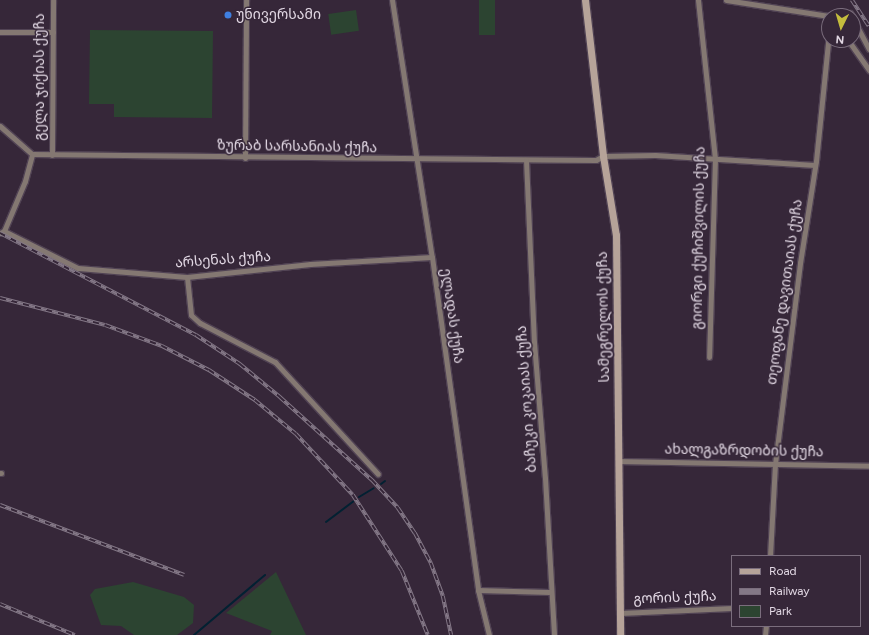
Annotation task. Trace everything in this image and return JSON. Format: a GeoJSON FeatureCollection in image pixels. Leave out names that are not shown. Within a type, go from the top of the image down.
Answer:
{"type":"FeatureCollection","features":[{"type":"Feature","properties":{"kind":"main road","name":"სამეგრელოს ქუჩა"},"geometry":{"type":"LineString","coordinates":[[585,0],[603,156],[616,234],[620,635]]}},
{"type":"Feature","properties":{"kind":"street","name":"გელა ჯიქიას ქუჩა"},"geometry":{"type":"LineString","coordinates":[[52,155],[53,0]]}},
{"type":"Feature","properties":{"kind":"street"},"geometry":{"type":"LineString","coordinates":[[245,158],[246,0]]}},
{"type":"Feature","properties":{"kind":"street","name":"ელადას ქუჩა"},"geometry":{"type":"LineString","coordinates":[[392,0],[418,160],[478,590],[489,635]]}},
{"type":"Feature","properties":{"kind":"street","name":"გიორგი ქუჩიშვილის ქუჩა"},"geometry":{"type":"LineString","coordinates":[[698,0],[715,158],[709,357]]}},
{"type":"Feature","properties":{"kind":"street"},"geometry":{"type":"LineString","coordinates":[[726,0],[821,15]]}},
{"type":"Feature","properties":{"kind":"street"},"geometry":{"type":"LineString","coordinates":[[0,32],[53,32]]}},
{"type":"Feature","properties":{"kind":"street"},"geometry":{"type":"LineString","coordinates":[[861,34],[869,48]]}},
{"type":"Feature","properties":{"kind":"street","name":"თეოფანე დავითაიას ქუჩა"},"geometry":{"type":"LineString","coordinates":[[770,555],[775,464],[794,306],[815,165],[827,48]]}},
{"type":"Feature","properties":{"kind":"street"},"geometry":{"type":"LineString","coordinates":[[854,48],[869,70]]}},
{"type":"Feature","properties":{"kind":"street"},"geometry":{"type":"LineString","coordinates":[[0,126],[32,154],[25,181],[2,232]]}},
{"type":"Feature","properties":{"kind":"street","name":"ზურაბ სარსანიას ქუჩა"},"geometry":{"type":"LineString","coordinates":[[32,154],[418,160],[596,160],[603,156],[655,155],[815,165]]}},
{"type":"Feature","properties":{"kind":"street","name":"ბაჩუკი კოკაიას ქუჩა"},"geometry":{"type":"LineString","coordinates":[[526,160],[534,342],[545,478],[549,592],[554,635]]}},
{"type":"Feature","properties":{"kind":"street","name":"არსენას ქუჩა"},"geometry":{"type":"LineString","coordinates":[[2,232],[78,268],[187,277],[310,264],[432,257]]}},
{"type":"Feature","properties":{"kind":"street"},"geometry":{"type":"LineString","coordinates":[[187,277],[191,315],[200,323],[275,362],[378,474]]}},
{"type":"Feature","properties":{"kind":"street","name":"ახალგაზრდობის ქუჩა"},"geometry":{"type":"LineString","coordinates":[[619,461],[869,466]]}},
{"type":"Feature","properties":{"kind":"street"},"geometry":{"type":"LineString","coordinates":[[478,590],[549,592]]}},
{"type":"Feature","properties":{"kind":"street","name":"გორის ქუჩა"},"geometry":{"type":"LineString","coordinates":[[620,613],[731,608]]}},
{"type":"Feature","properties":{"kind":"green space"},"geometry":{"type":"Polygon","coordinates":[[[479,0],[495,0],[495,35],[479,35],[479,0]]]}},
{"type":"Feature","properties":{"kind":"green space"},"geometry":{"type":"Polygon","coordinates":[[[356,10],[359,31],[331,35],[328,14],[356,10]]]}},
{"type":"Feature","properties":{"kind":"green space"},"geometry":{"type":"Polygon","coordinates":[[[90,30],[213,31],[212,118],[114,117],[114,104],[89,104],[90,30]]]}},
{"type":"Feature","properties":{"kind":"green space"},"geometry":{"type":"Polygon","coordinates":[[[276,572],[306,635],[270,635],[272,631],[226,613],[276,572]]]}},
{"type":"Feature","properties":{"kind":"green space"},"geometry":{"type":"Polygon","coordinates":[[[133,582],[184,597],[194,605],[193,623],[177,635],[134,635],[121,626],[101,625],[90,595],[95,589],[133,582]]]}},
{"type":"Feature","properties":{"kind":"waterway"},"geometry":{"type":"LineString","coordinates":[[381,484],[385,481]]}},
{"type":"Feature","properties":{"kind":"waterway"},"geometry":{"type":"LineString","coordinates":[[359,497],[374,488]]}},
{"type":"Feature","properties":{"kind":"waterway"},"geometry":{"type":"LineString","coordinates":[[326,522],[353,502]]}},
{"type":"Feature","properties":{"kind":"waterway"},"geometry":{"type":"LineString","coordinates":[[194,635],[265,575]]}},
{"type":"Feature","properties":{"kind":"railway"},"geometry":{"type":"LineString","coordinates":[[852,0],[869,26]]}},
{"type":"Feature","properties":{"kind":"railway"},"geometry":{"type":"LineString","coordinates":[[0,233],[196,335],[240,364],[280,397],[372,480],[398,508],[415,533],[431,563],[443,596],[451,635]]}},
{"type":"Feature","properties":{"kind":"railway"},"geometry":{"type":"LineString","coordinates":[[0,298],[105,325],[162,346],[209,370],[255,400],[296,434],[353,495],[402,571],[428,635]]}},
{"type":"Feature","properties":{"kind":"railway"},"geometry":{"type":"LineString","coordinates":[[0,505],[184,575]]}},
{"type":"Feature","properties":{"kind":"railway"},"geometry":{"type":"LineString","coordinates":[[0,604],[75,635]]}},
{"type":"Feature","properties":{"kind":"place","name":"უნივერსამი"},"geometry":{"type":"Point","coordinates":[228,15]}}]}
